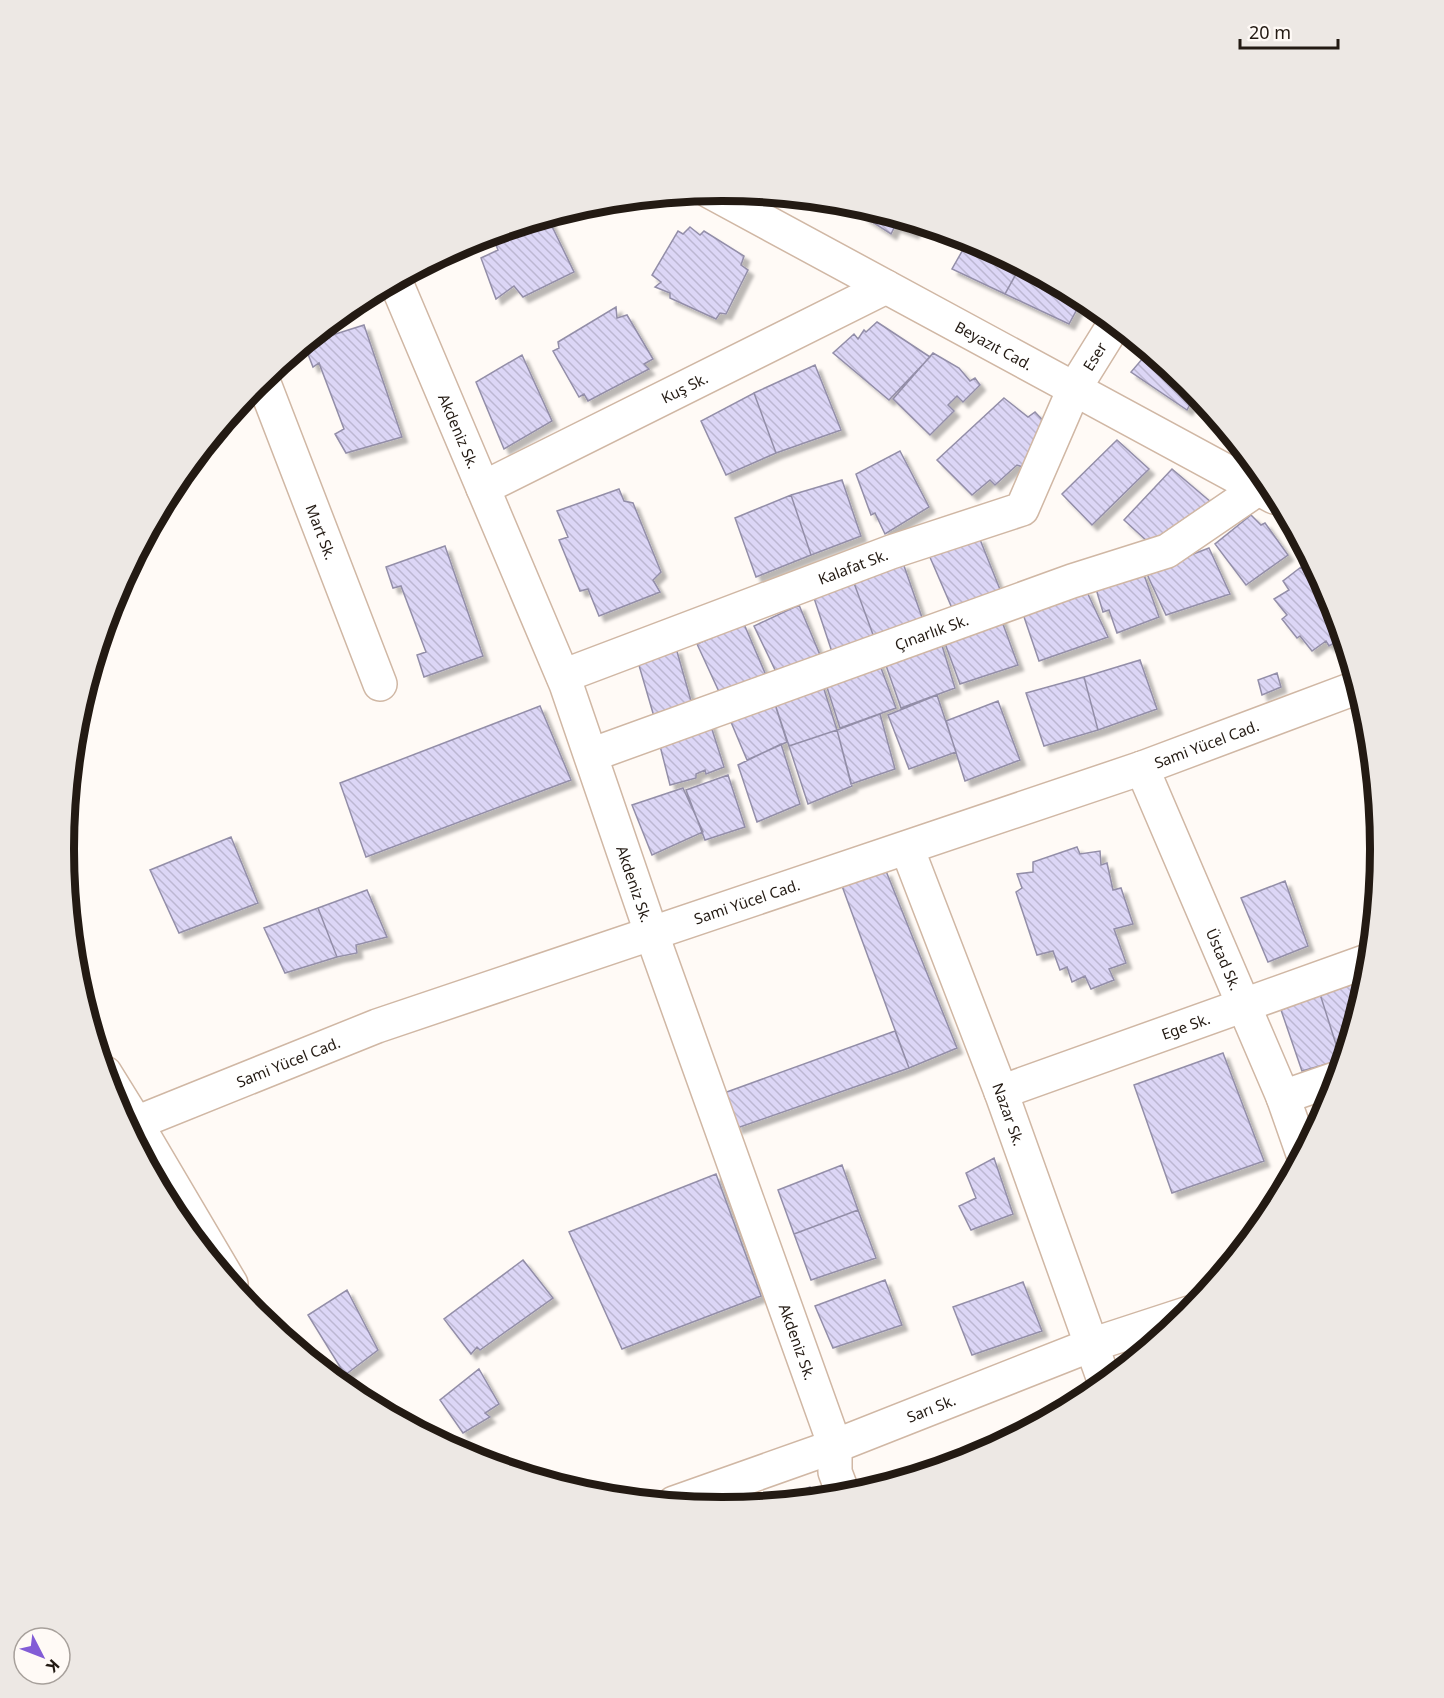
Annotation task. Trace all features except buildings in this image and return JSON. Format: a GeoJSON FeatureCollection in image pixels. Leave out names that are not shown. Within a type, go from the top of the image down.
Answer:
{"type":"FeatureCollection","features":[{"type":"Feature","properties":{"kind":"street","name":"Beyazıt Cad."},"geometry":{"type":"LineString","coordinates":[[747,202],[770,208],[886,287],[1262,490]]}},
{"type":"Feature","properties":{"kind":"street","name":"Akdeniz Sk."},"geometry":{"type":"LineString","coordinates":[[398,287],[563,676],[651,932],[835,1446],[835,1472],[840,1486]]}},
{"type":"Feature","properties":{"kind":"street","name":"Kuş Sk."},"geometry":{"type":"LineString","coordinates":[[483,488],[886,287]]}},
{"type":"Feature","properties":{"kind":"street","name":"Eser"},"geometry":{"type":"LineString","coordinates":[[1074,389],[1110,330]]}},
{"type":"Feature","properties":{"kind":"street","name":"Mart Sk."},"geometry":{"type":"LineString","coordinates":[[266,388],[380,684]]}},
{"type":"Feature","properties":{"kind":"street","name":"Kalafat Sk."},"geometry":{"type":"LineString","coordinates":[[563,676],[891,552],[1022,509],[1074,389]]}},
{"type":"Feature","properties":{"kind":"street","name":"Çınarlık Sk."},"geometry":{"type":"LineString","coordinates":[[591,755],[1072,581],[1167,551],[1265,496]]}},
{"type":"Feature","properties":{"kind":"street","name":"Sami Yücel Cad."},"geometry":{"type":"LineString","coordinates":[[136,1124],[377,1026],[1142,768],[1350,690]]}},
{"type":"Feature","properties":{"kind":"street","name":"Üstad Sk."},"geometry":{"type":"LineString","coordinates":[[1142,768],[1283,1097],[1300,1144]]}},
{"type":"Feature","properties":{"kind":"street","name":"Nazar Sk."},"geometry":{"type":"LineString","coordinates":[[907,848],[1001,1092],[1102,1374]]}},
{"type":"Feature","properties":{"kind":"street","name":"Ege Sk."},"geometry":{"type":"LineString","coordinates":[[1001,1092],[1360,964]]}},
{"type":"Feature","properties":{"kind":"street"},"geometry":{"type":"LineString","coordinates":[[1283,1097],[1327,1082]]}},
{"type":"Feature","properties":{"kind":"street"},"geometry":{"type":"LineString","coordinates":[[132,1117],[204,1238]]}},
{"type":"Feature","properties":{"kind":"street","name":"Sarı Sk."},"geometry":{"type":"LineString","coordinates":[[692,1497],[835,1446],[1091,1345],[1168,1320]]}}]}
